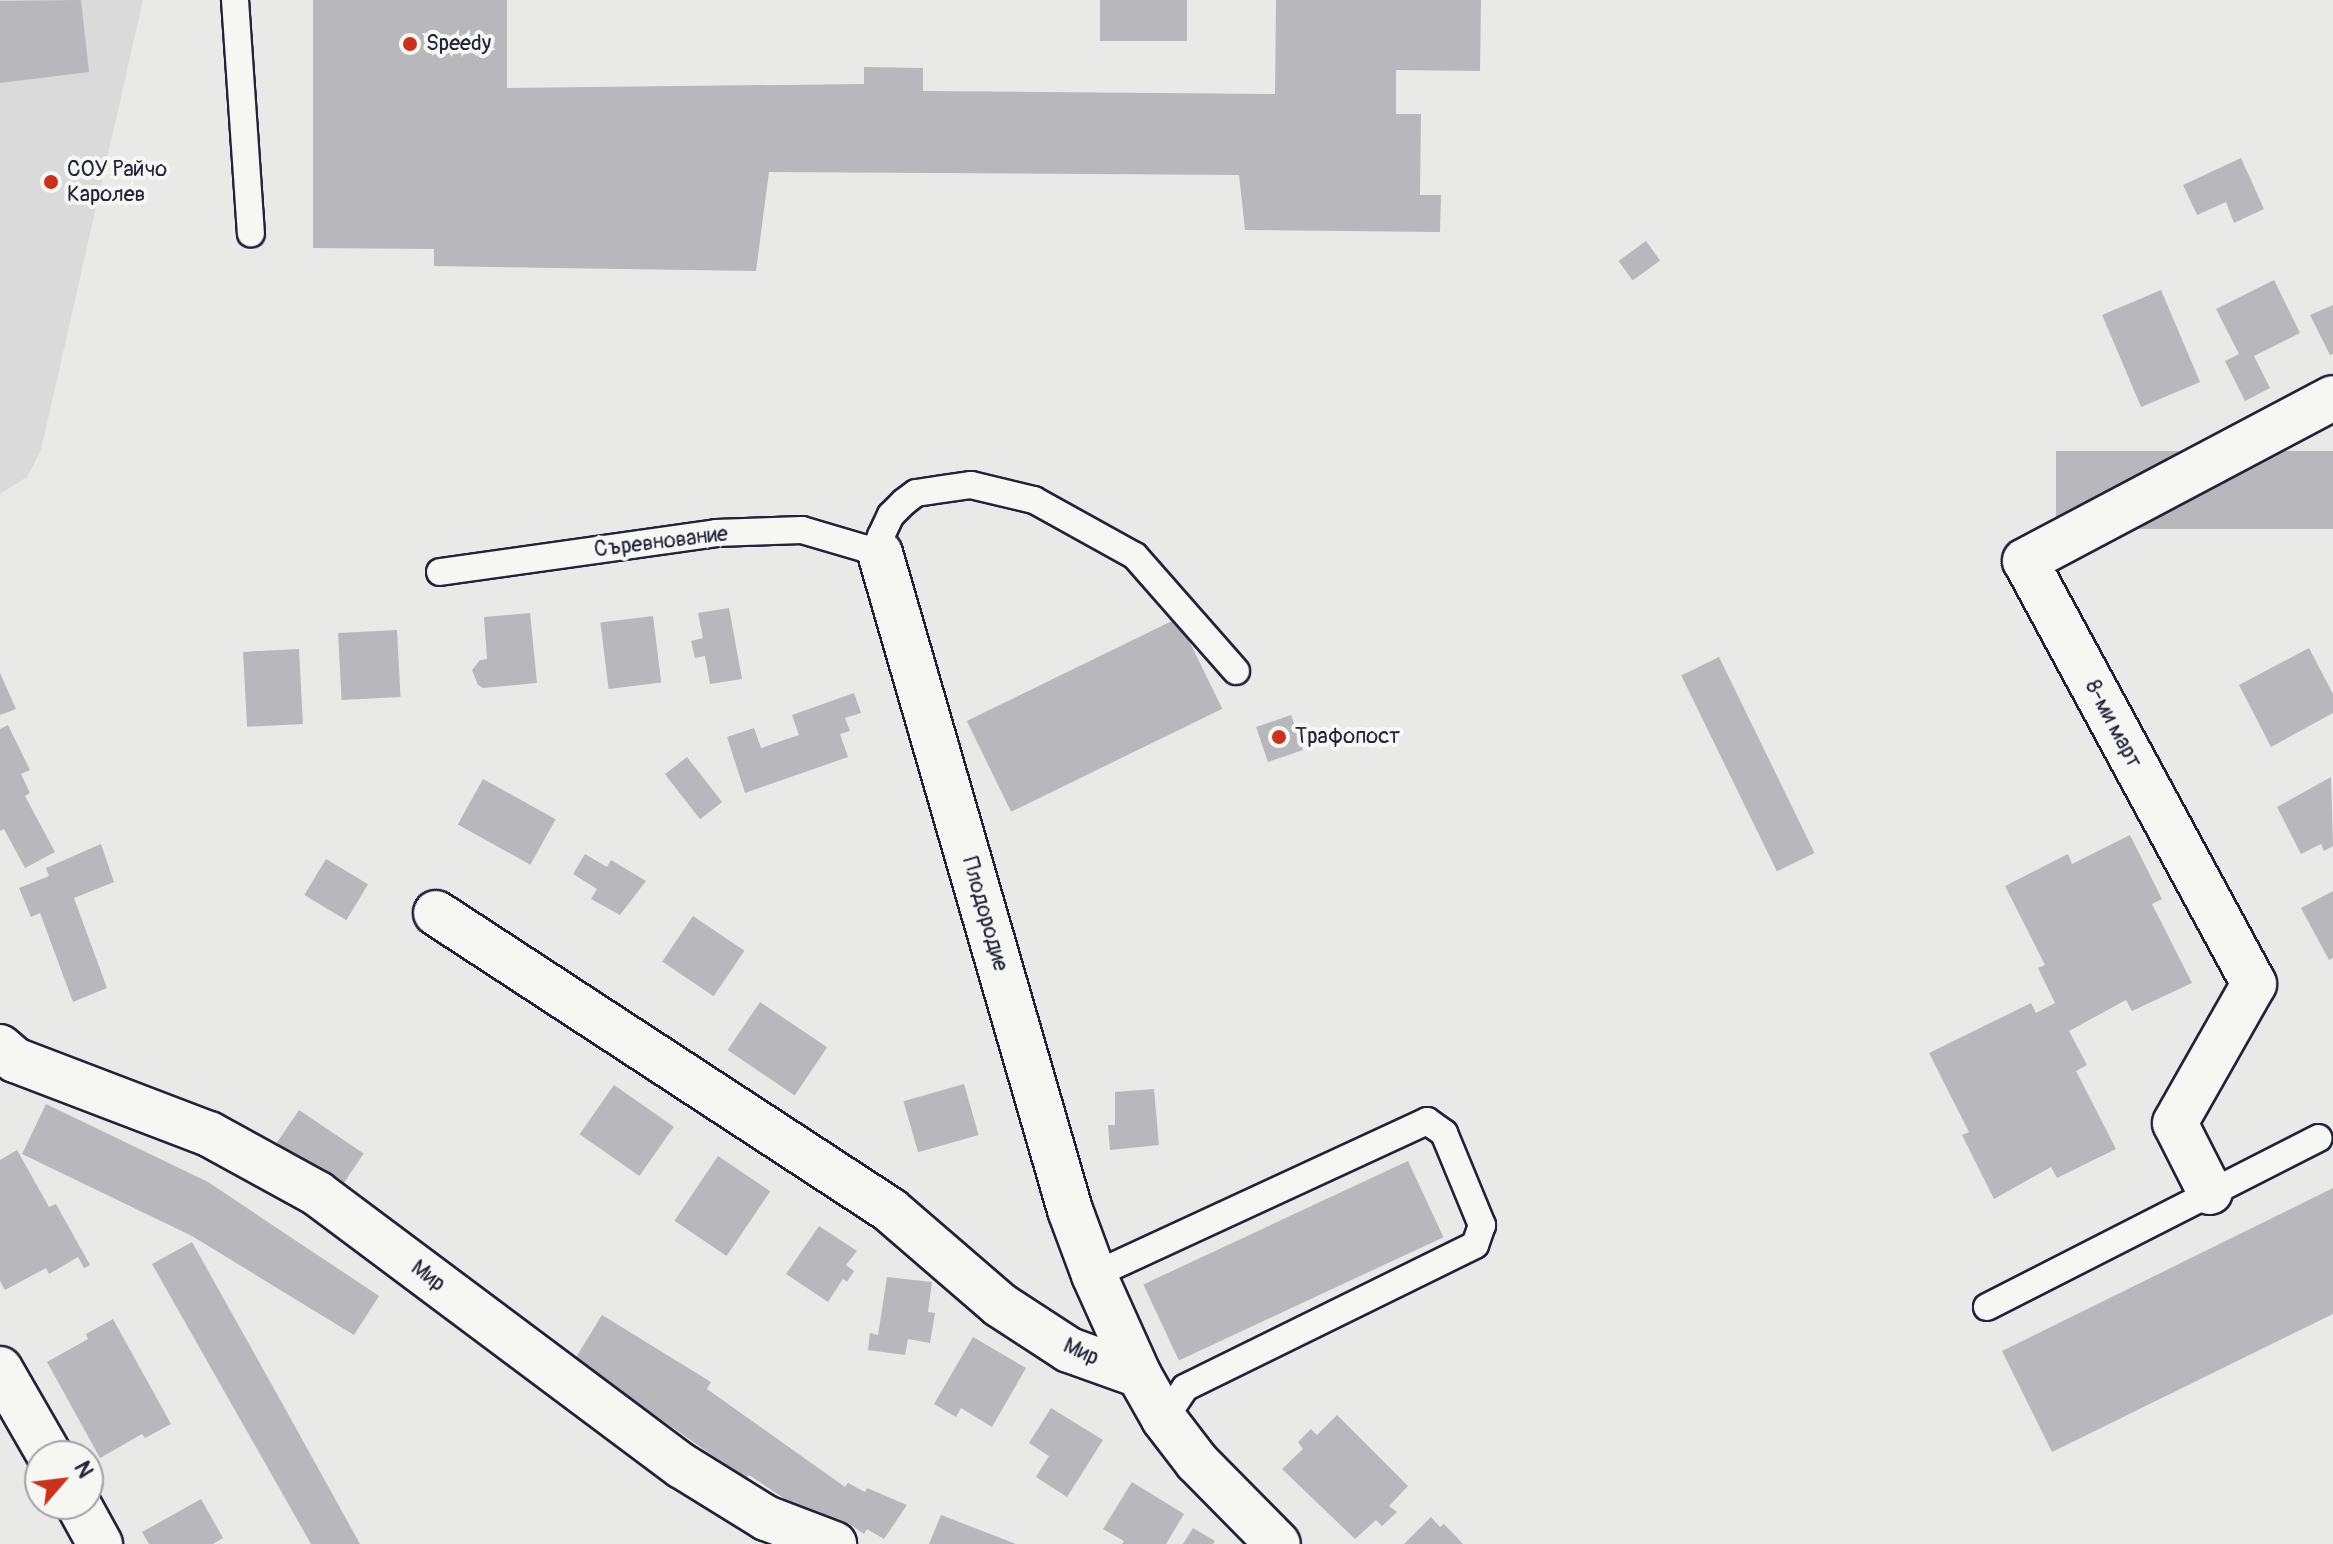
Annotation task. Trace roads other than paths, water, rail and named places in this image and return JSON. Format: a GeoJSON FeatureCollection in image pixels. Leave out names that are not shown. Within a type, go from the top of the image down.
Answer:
{"type":"FeatureCollection","features":[{"type":"Feature","properties":{"kind":"street","name":"8-ми март"},"geometry":{"type":"LineString","coordinates":[[2210,1192],[2175,1123],[2254,984],[2025,561],[2333,398]]}},
{"type":"Feature","properties":{"kind":"street","name":"Плодородие"},"geometry":{"type":"LineString","coordinates":[[880,553],[1070,1210],[1094,1275]]}},
{"type":"Feature","properties":{"kind":"street","name":"Мир"},"geometry":{"type":"LineString","coordinates":[[436,913],[890,1210],[1000,1305],[1069,1350],[1139,1375]]}},
{"type":"Feature","properties":{"kind":"street","name":"Мир"},"geometry":{"type":"LineString","coordinates":[[0,1047],[15,1060],[209,1134],[318,1194],[682,1466],[766,1518],[834,1544]]}},
{"type":"Feature","properties":{"kind":"street","name":"Мир"},"geometry":{"type":"LineString","coordinates":[[1094,1275],[1139,1375],[1164,1419],[1197,1462],[1278,1544]]}},
{"type":"Feature","properties":{"kind":"street"},"geometry":{"type":"LineString","coordinates":[[0,1369],[41,1440]]}},
{"type":"Feature","properties":{"kind":"street"},"geometry":{"type":"LineString","coordinates":[[87,1520],[100,1544]]}},
{"type":"Feature","properties":{"kind":"lane"},"geometry":{"type":"LineString","coordinates":[[235,0],[251,233]]}},
{"type":"Feature","properties":{"kind":"lane"},"geometry":{"type":"LineString","coordinates":[[880,553],[881,536],[891,515],[916,493],[971,485],[1034,500],[1135,556],[1236,671]]}},
{"type":"Feature","properties":{"kind":"lane","name":"Съревнование"},"geometry":{"type":"LineString","coordinates":[[440,572],[716,533],[802,530],[880,553]]}},
{"type":"Feature","properties":{"kind":"lane"},"geometry":{"type":"LineString","coordinates":[[1094,1275],[1427,1121],[1444,1133],[1482,1225],[1475,1245],[1185,1388],[1164,1419]]}},
{"type":"Feature","properties":{"kind":"lane"},"geometry":{"type":"LineString","coordinates":[[1987,1307],[2318,1138]]}},
{"type":"Feature","properties":{"kind":"place","name":"Speedy"},"geometry":{"type":"Point","coordinates":[410,44]}},
{"type":"Feature","properties":{"kind":"place","name":"СОУ Райчо Каролев"},"geometry":{"type":"Point","coordinates":[51,182]}},
{"type":"Feature","properties":{"kind":"place","name":"Трафопост"},"geometry":{"type":"Point","coordinates":[1279,737]}}]}
